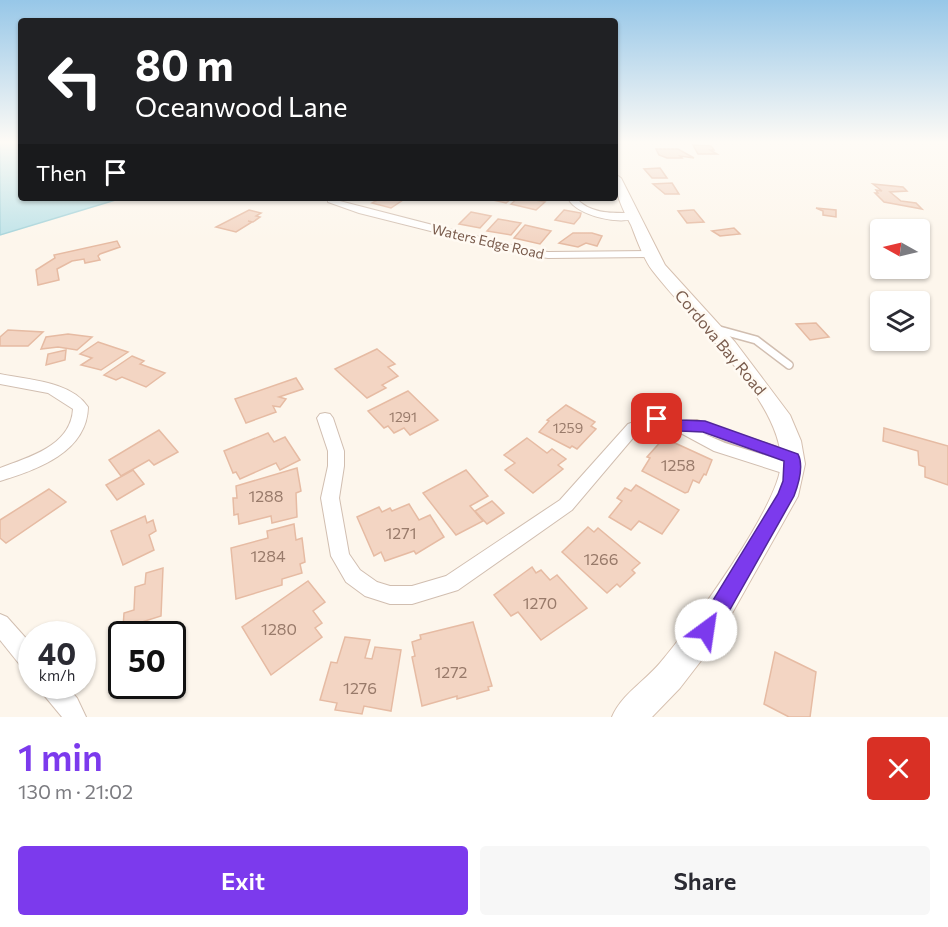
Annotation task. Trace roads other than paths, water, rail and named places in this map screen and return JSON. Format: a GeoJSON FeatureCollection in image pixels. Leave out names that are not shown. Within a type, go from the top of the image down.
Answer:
{"type":"FeatureCollection","features":[{"type":"Feature","properties":{"kind":"main road","name":"Cordova Bay Road"},"geometry":{"type":"LineString","coordinates":[[618,184],[633,212],[650,254],[669,281],[713,328],[770,401],[782,420],[792,464],[786,496],[706,630],[669,677],[629,717]]}},
{"type":"Feature","properties":{"kind":"street","name":"Waters Edge Road"},"geometry":{"type":"LineString","coordinates":[[334,201],[362,211],[526,252],[548,255],[650,254]]}},
{"type":"Feature","properties":{"kind":"street"},"geometry":{"type":"LineString","coordinates":[[571,201],[594,213],[633,212]]}},
{"type":"Feature","properties":{"kind":"street"},"geometry":{"type":"LineString","coordinates":[[0,379],[63,394],[81,407],[83,416],[77,431],[59,447],[0,475]]}},
{"type":"Feature","properties":{"kind":"street"},"geometry":{"type":"LineString","coordinates":[[325,418],[336,451],[336,466],[330,498],[340,556],[353,576],[372,590],[401,595],[435,591],[451,584],[566,505],[633,428],[657,419],[680,426],[695,436],[730,450],[792,464]]}},
{"type":"Feature","properties":{"kind":"street"},"geometry":{"type":"LineString","coordinates":[[0,624],[18,645]]}},
{"type":"Feature","properties":{"kind":"street"},"geometry":{"type":"LineString","coordinates":[[63,699],[74,717]]}},
{"type":"Feature","properties":{"kind":"lane"},"geometry":{"type":"LineString","coordinates":[[713,328],[734,330],[754,339],[772,348],[789,365]]}},
{"type":"Feature","properties":{"kind":"water"},"geometry":{"type":"Polygon","coordinates":[[[0,174],[18,174],[18,201],[112,201],[0,235],[0,174]]]}}]}
